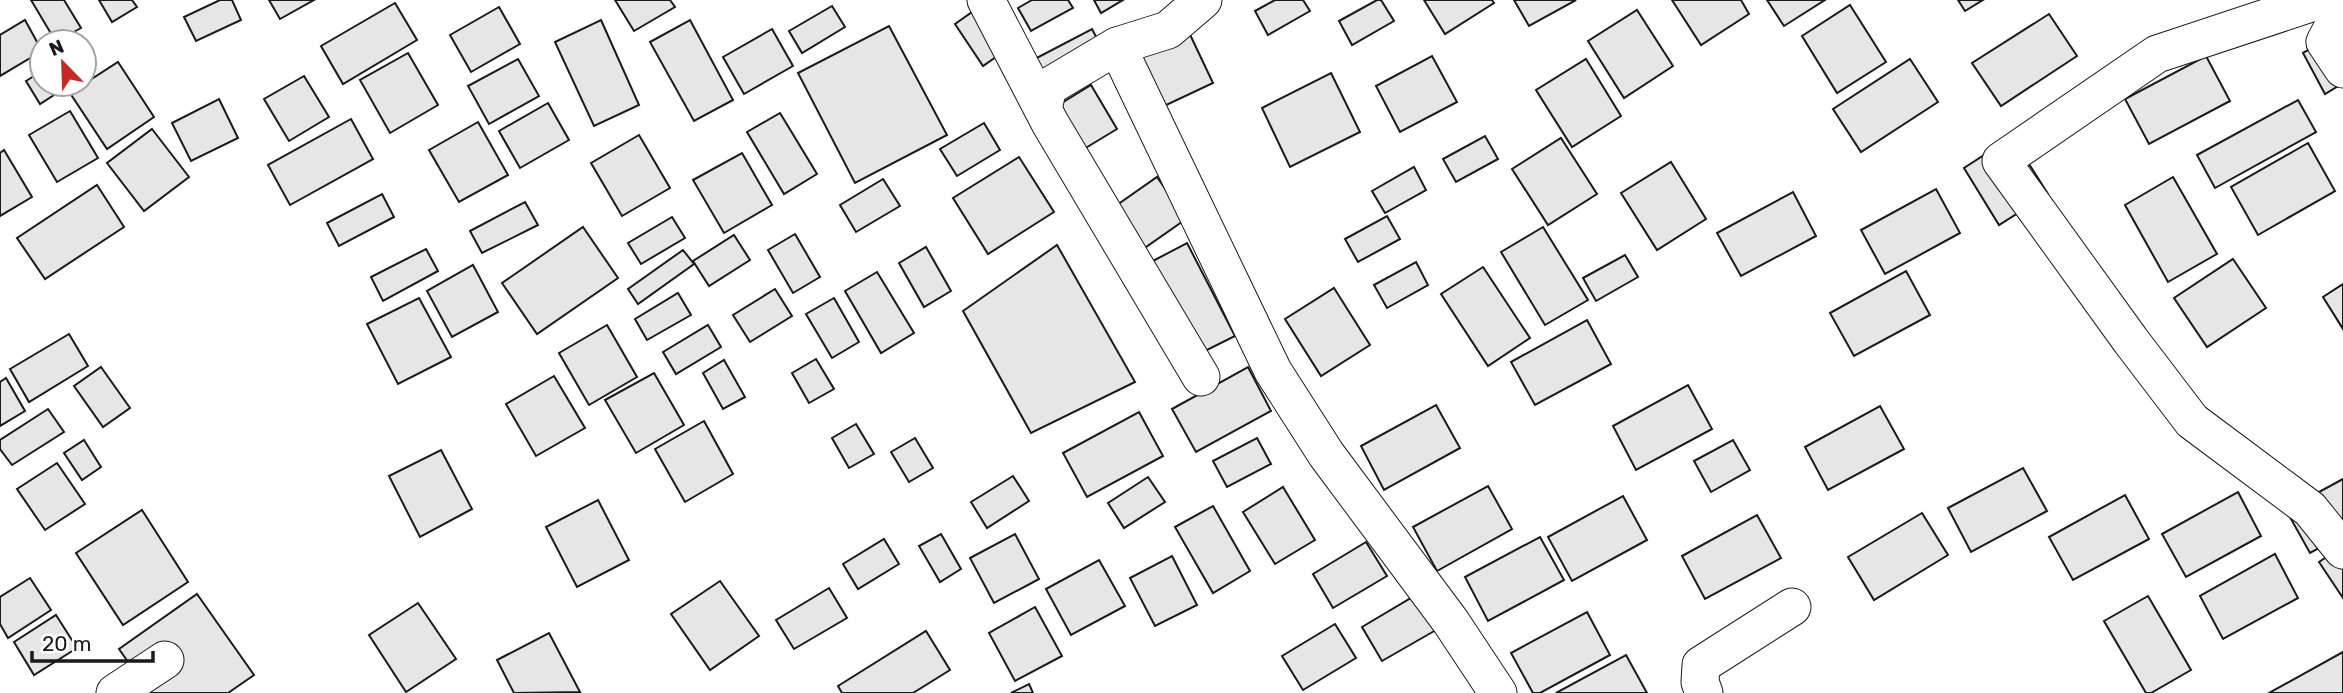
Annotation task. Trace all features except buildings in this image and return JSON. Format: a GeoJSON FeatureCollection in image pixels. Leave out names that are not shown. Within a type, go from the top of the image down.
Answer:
{"type":"FeatureCollection","features":[{"type":"Feature","properties":{"kind":"street"},"geometry":{"type":"LineString","coordinates":[[986,0],[1089,191],[1200,377]]}},
{"type":"Feature","properties":{"kind":"street"},"geometry":{"type":"LineString","coordinates":[[1043,109],[1048,87],[1117,46],[1168,30],[1203,0]]}},
{"type":"Feature","properties":{"kind":"street"},"geometry":{"type":"LineString","coordinates":[[2320,0],[2157,54],[2001,162],[2192,421],[2309,509],[2343,550]]}},
{"type":"Feature","properties":{"kind":"street"},"geometry":{"type":"LineString","coordinates":[[2343,8],[2325,41],[2343,69]]}},
{"type":"Feature","properties":{"kind":"street"},"geometry":{"type":"LineString","coordinates":[[1117,46],[1273,371],[1326,454],[1451,622],[1498,693]]}},
{"type":"Feature","properties":{"kind":"street"},"geometry":{"type":"LineString","coordinates":[[1704,693],[1700,682],[1701,665],[1792,607]]}},
{"type":"Feature","properties":{"kind":"street"},"geometry":{"type":"LineString","coordinates":[[116,693],[165,660]]}}]}
